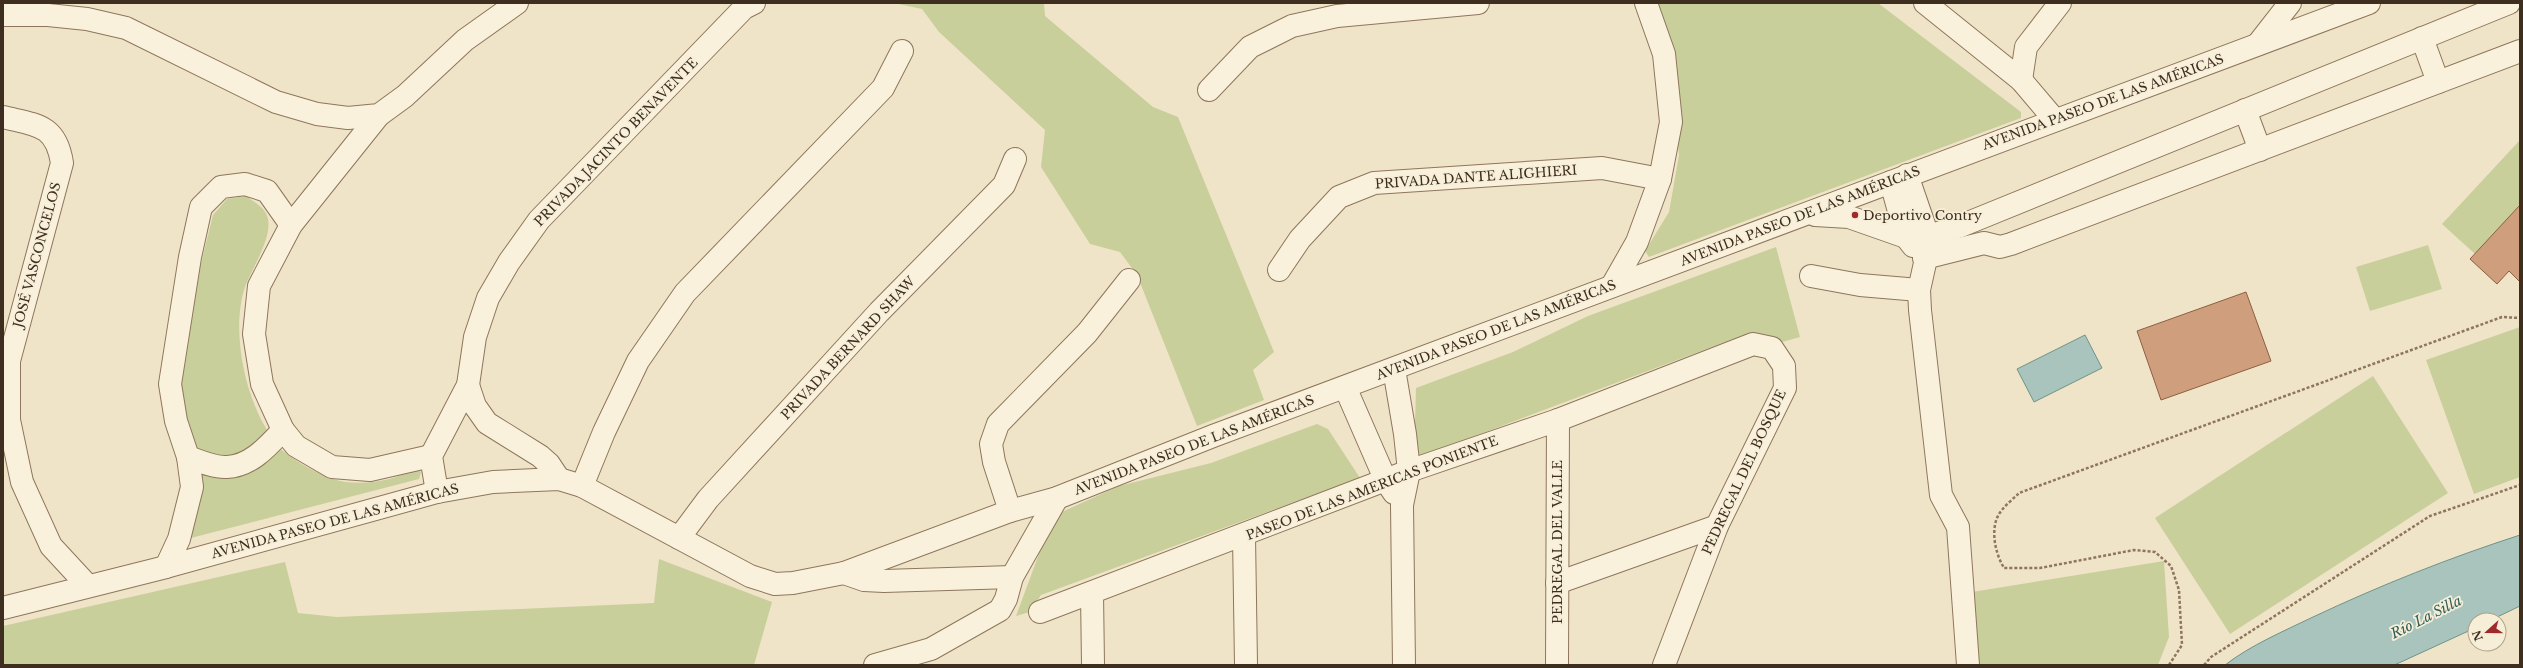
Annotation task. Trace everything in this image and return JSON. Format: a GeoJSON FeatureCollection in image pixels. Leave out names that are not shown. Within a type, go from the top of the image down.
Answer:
{"type":"FeatureCollection","features":[{"type":"Feature","properties":{"kind":"street"},"geometry":{"type":"LineString","coordinates":[[437,492],[431,456],[370,470],[332,466],[296,446],[283,430],[262,384],[254,334],[259,286],[291,225],[379,115],[405,96],[465,40],[516,3]]}},
{"type":"Feature","properties":{"kind":"street","name":"PRIVADA JACINTO BENAVENTE"},"geometry":{"type":"LineString","coordinates":[[431,456],[468,385],[475,337],[488,298],[509,262],[539,220],[744,8],[754,3]]}},
{"type":"Feature","properties":{"kind":"street"},"geometry":{"type":"LineString","coordinates":[[1209,90],[1250,47],[1292,26],[1337,16],[1478,3]]}},
{"type":"Feature","properties":{"kind":"street"},"geometry":{"type":"LineString","coordinates":[[1612,286],[1637,242],[1660,178],[1671,122],[1664,54],[1646,3]]}},
{"type":"Feature","properties":{"kind":"street"},"geometry":{"type":"LineString","coordinates":[[1926,3],[2021,80],[2055,120]]}},
{"type":"Feature","properties":{"kind":"street"},"geometry":{"type":"LineString","coordinates":[[2021,80],[2026,47],[2060,3]]}},
{"type":"Feature","properties":{"kind":"street"},"geometry":{"type":"LineString","coordinates":[[2258,44],[2290,3]]}},
{"type":"Feature","properties":{"kind":"street","name":"AVENIDA PASEO DE LAS AMÉRICAS"},"geometry":{"type":"LineString","coordinates":[[3,608],[166,567],[437,492],[493,482],[559,479],[582,486],[750,576],[775,584],[809,581],[844,573],[1010,511],[1057,498],[1213,436],[2369,3]]}},
{"type":"Feature","properties":{"kind":"street"},"geometry":{"type":"LineString","coordinates":[[1928,236],[1958,227],[2509,3]]}},
{"type":"Feature","properties":{"kind":"street"},"geometry":{"type":"LineString","coordinates":[[3,15],[48,15],[87,19],[126,28],[276,102],[317,114],[348,118],[379,115]]}},
{"type":"Feature","properties":{"kind":"street"},"geometry":{"type":"LineString","coordinates":[[2422,38],[2438,82]]}},
{"type":"Feature","properties":{"kind":"street"},"geometry":{"type":"LineString","coordinates":[[582,486],[604,432],[638,361],[685,293],[882,88],[902,51]]}},
{"type":"Feature","properties":{"kind":"street"},"geometry":{"type":"LineString","coordinates":[[1924,258],[1984,243],[2000,247],[2011,244],[2520,52]]}},
{"type":"Feature","properties":{"kind":"street"},"geometry":{"type":"LineString","coordinates":[[2245,110],[2260,150]]}},
{"type":"Feature","properties":{"kind":"street","name":"JOSÉ VASCONCELOS"},"geometry":{"type":"LineString","coordinates":[[3,117],[41,126],[52,134],[59,146],[62,163],[10,361],[9,420],[22,482],[52,546],[88,586]]}},
{"type":"Feature","properties":{"kind":"street","name":"PRIVADA BERNARD SHAW"},"geometry":{"type":"LineString","coordinates":[[679,538],[708,499],[879,312],[1004,185],[1015,159]]}},
{"type":"Feature","properties":{"kind":"street","name":"PRIVADA DANTE ALIGHIERI"},"geometry":{"type":"LineString","coordinates":[[1279,270],[1300,239],[1339,197],[1374,183],[1602,168],[1660,178]]}},
{"type":"Feature","properties":{"kind":"street"},"geometry":{"type":"LineString","coordinates":[[1899,179],[1928,236],[1929,245],[1924,258],[1919,290],[1941,495],[1958,527],[1968,665]]}},
{"type":"Feature","properties":{"kind":"street"},"geometry":{"type":"LineString","coordinates":[[1899,179],[1906,237]]}},
{"type":"Feature","properties":{"kind":"street"},"geometry":{"type":"LineString","coordinates":[[166,567],[180,539],[192,487],[188,457],[176,422],[170,384],[190,257],[201,207],[221,187],[245,184],[267,191],[291,225]]}},
{"type":"Feature","properties":{"kind":"street"},"geometry":{"type":"LineString","coordinates":[[1806,215],[1850,217],[1906,237],[1924,258]]}},
{"type":"Feature","properties":{"kind":"street"},"geometry":{"type":"LineString","coordinates":[[1811,276],[1860,285],[1919,290]]}},
{"type":"Feature","properties":{"kind":"street"},"geometry":{"type":"LineString","coordinates":[[1010,511],[994,462],[991,444],[998,424],[1087,333],[1129,280]]}},
{"type":"Feature","properties":{"kind":"street","name":"PASEO DE LAS AMERICAS PONIENTE"},"geometry":{"type":"LineString","coordinates":[[1040,612],[1244,536],[1409,471],[1558,420],[1753,344],[1772,348]]}},
{"type":"Feature","properties":{"kind":"street","name":"PEDREGAL DEL BOSQUE"},"geometry":{"type":"LineString","coordinates":[[1664,665],[1717,526],[1785,388],[1784,366],[1772,348]]}},
{"type":"Feature","properties":{"kind":"street"},"geometry":{"type":"LineString","coordinates":[[1394,369],[1405,434],[1409,471],[1402,504],[1404,665]]}},
{"type":"Feature","properties":{"kind":"street","name":"PRIVADA JACINTO BENAVENTE"},"geometry":{"type":"LineString","coordinates":[[468,385],[475,406],[487,423],[540,456],[549,464],[559,479]]}},
{"type":"Feature","properties":{"kind":"street"},"geometry":{"type":"LineString","coordinates":[[1345,387],[1386,481],[1402,504]]}},
{"type":"Feature","properties":{"kind":"street","name":"PEDREGAL DEL VALLE"},"geometry":{"type":"LineString","coordinates":[[1557,665],[1558,420]]}},
{"type":"Feature","properties":{"kind":"street"},"geometry":{"type":"LineString","coordinates":[[188,457],[227,468],[248,461],[267,448],[283,430]]}},
{"type":"Feature","properties":{"kind":"street"},"geometry":{"type":"LineString","coordinates":[[875,665],[931,657],[1000,610],[1006,599],[1012,577],[1057,498]]}},
{"type":"Feature","properties":{"kind":"street"},"geometry":{"type":"LineString","coordinates":[[1557,583],[1717,526]]}},
{"type":"Feature","properties":{"kind":"street"},"geometry":{"type":"LineString","coordinates":[[1244,536],[1246,665]]}},
{"type":"Feature","properties":{"kind":"street"},"geometry":{"type":"LineString","coordinates":[[844,573],[864,580],[884,581],[1012,577]]}},
{"type":"Feature","properties":{"kind":"street"},"geometry":{"type":"LineString","coordinates":[[1092,593],[1093,665]]}},
{"type":"Feature","properties":{"kind":"path"},"geometry":{"type":"LineString","coordinates":[[2169,665],[2182,645],[2179,590],[2171,566],[2155,552],[2134,550],[2040,568],[2004,568],[1998,558],[1994,535],[1999,515],[2019,493],[2502,317],[2520,318]]}},
{"type":"Feature","properties":{"kind":"path"},"geometry":{"type":"LineString","coordinates":[[2204,665],[2211,658],[2430,516],[2520,485]]}},
{"type":"Feature","properties":{"kind":"green space"},"geometry":{"type":"Polygon","coordinates":[[[894,3],[1044,3],[1045,16],[1153,107],[1178,117],[1274,352],[1253,370],[1264,400],[1197,426],[1137,275],[1120,252],[1090,244],[1041,167],[1045,130],[939,32],[922,9],[894,3]]]}},
{"type":"Feature","properties":{"kind":"green space"},"geometry":{"type":"Polygon","coordinates":[[[1648,3],[1878,3],[2021,112],[2021,118],[1649,257],[1645,251],[1669,212],[1679,155],[1673,98],[1648,3]]]}},
{"type":"Feature","properties":{"kind":"green space"},"geometry":{"type":"Polygon","coordinates":[[[2520,140],[2520,227],[2486,264],[2442,224],[2520,140]]]}},
{"type":"Feature","properties":{"kind":"green space"},"geometry":{"type":"Polygon","coordinates":[[[246,196],[265,212],[268,219],[268,227],[261,253],[248,279],[241,304],[239,322],[242,360],[246,380],[252,398],[273,442],[289,456],[303,465],[333,479],[353,483],[364,483],[397,477],[415,468],[421,472],[419,479],[187,539],[199,505],[188,438],[174,383],[180,348],[213,215],[227,199],[246,196]]]}},
{"type":"Feature","properties":{"kind":"green space"},"geometry":{"type":"Polygon","coordinates":[[[2428,245],[2442,289],[2370,311],[2356,267],[2428,245]]]}},
{"type":"Feature","properties":{"kind":"green space"},"geometry":{"type":"Polygon","coordinates":[[[1776,247],[1800,337],[1775,344],[1757,335],[1741,336],[1414,459],[1416,388],[1513,352],[1588,316],[1776,247]]]}},
{"type":"Feature","properties":{"kind":"green space"},"geometry":{"type":"Polygon","coordinates":[[[2520,327],[2520,477],[2474,494],[2426,360],[2520,327]]]}},
{"type":"Feature","properties":{"kind":"green space"},"geometry":{"type":"Polygon","coordinates":[[[2373,376],[2448,493],[2230,634],[2155,518],[2373,376]]]}},
{"type":"Feature","properties":{"kind":"green space"},"geometry":{"type":"Polygon","coordinates":[[[1317,424],[1328,429],[1360,478],[1041,595],[1030,612],[1016,616],[1053,516],[1119,486],[1211,463],[1317,424]]]}},
{"type":"Feature","properties":{"kind":"green space"},"geometry":{"type":"Polygon","coordinates":[[[659,559],[772,602],[754,665],[3,665],[3,626],[285,562],[298,613],[337,617],[654,603],[659,559]]]}},
{"type":"Feature","properties":{"kind":"green space"},"geometry":{"type":"Polygon","coordinates":[[[2164,561],[2169,637],[2158,665],[1977,665],[1972,592],[2164,561]]]}},
{"type":"Feature","properties":{"kind":"water"},"geometry":{"type":"Polygon","coordinates":[[[2085,335],[2102,368],[2034,402],[2017,369],[2085,335]]]}},
{"type":"Feature","properties":{"kind":"water","name":"Río La Silla"},"geometry":{"type":"Polygon","coordinates":[[[2520,535],[2520,606],[2507,612],[2467,612],[2467,632],[2401,662],[2394,665],[2225,665],[2268,639],[2364,594],[2441,563],[2520,535]]]}},
{"type":"Feature","properties":{"kind":"building"},"geometry":{"type":"Polygon","coordinates":[[[2520,205],[2520,282],[2509,271],[2497,284],[2470,259],[2520,205]]]}},
{"type":"Feature","properties":{"kind":"building"},"geometry":{"type":"Polygon","coordinates":[[[2246,292],[2271,361],[2161,400],[2137,331],[2246,292]]]}},
{"type":"Feature","properties":{"kind":"place","name":"Deportivo Contry"},"geometry":{"type":"Point","coordinates":[1855,215]}}]}
